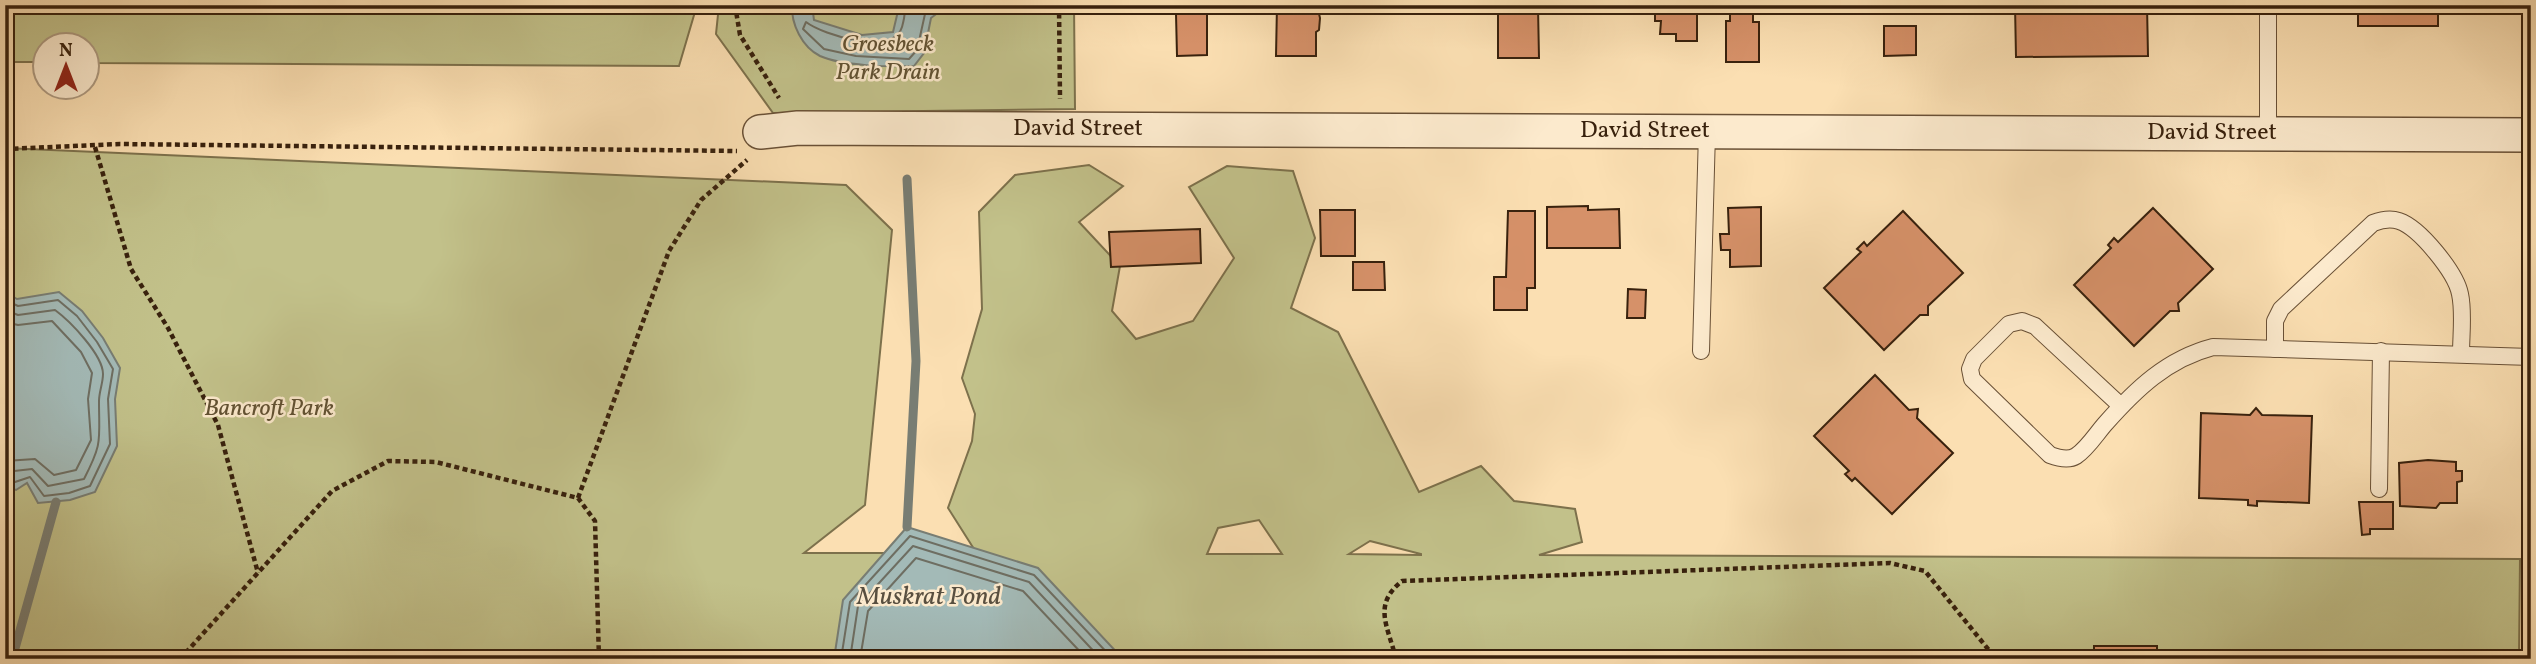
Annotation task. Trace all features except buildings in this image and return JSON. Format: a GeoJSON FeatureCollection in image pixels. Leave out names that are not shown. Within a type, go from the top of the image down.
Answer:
{"type":"FeatureCollection","features":[{"type":"Feature","properties":{"kind":"street","name":"David Street"},"geometry":{"type":"LineString","coordinates":[[751,141],[798,128],[2531,135]]}},
{"type":"Feature","properties":{"kind":"lane"},"geometry":{"type":"LineString","coordinates":[[2268,5],[2268,133]]}},
{"type":"Feature","properties":{"kind":"lane"},"geometry":{"type":"LineString","coordinates":[[1701,351],[1707,132]]}},
{"type":"Feature","properties":{"kind":"lane"},"geometry":{"type":"LineString","coordinates":[[2275,349],[2275,321],[2281,309],[2373,223],[2386,219],[2400,221],[2414,230],[2453,275],[2461,295],[2461,354]]}},
{"type":"Feature","properties":{"kind":"lane"},"geometry":{"type":"LineString","coordinates":[[2121,406],[2035,326],[2022,321],[2009,324],[1974,359],[1970,369],[1972,379],[2050,455],[2061,459],[2076,457],[2121,406],[2162,368],[2190,353],[2213,347],[2531,357]]}},
{"type":"Feature","properties":{"kind":"lane"},"geometry":{"type":"LineString","coordinates":[[2379,489],[2381,351]]}},
{"type":"Feature","properties":{"kind":"path"},"geometry":{"type":"LineString","coordinates":[[735,5],[740,35],[798,128]]}},
{"type":"Feature","properties":{"kind":"path"},"geometry":{"type":"LineString","coordinates":[[1059,5],[1060,128]]}},
{"type":"Feature","properties":{"kind":"path"},"geometry":{"type":"LineString","coordinates":[[5,149],[120,144],[751,141]]}},
{"type":"Feature","properties":{"kind":"path"},"geometry":{"type":"LineString","coordinates":[[95,147],[131,269],[168,328],[218,425],[258,573]]}},
{"type":"Feature","properties":{"kind":"path"},"geometry":{"type":"LineString","coordinates":[[578,498],[669,251],[701,200],[727,179]]}},
{"type":"Feature","properties":{"kind":"path"},"geometry":{"type":"LineString","coordinates":[[180,659],[332,491],[388,461],[436,462],[578,498],[594,520],[599,659]]}},
{"type":"Feature","properties":{"kind":"path"},"geometry":{"type":"LineString","coordinates":[[1396,659],[1383,610],[1387,593],[1402,581],[1890,564],[1925,571],[1996,659]]}},
{"type":"Feature","properties":{"kind":"green space"},"geometry":{"type":"Polygon","coordinates":[[[5,5],[697,5],[679,66],[102,63],[102,32],[32,32],[32,62],[5,62],[5,5]]]}},
{"type":"Feature","properties":{"kind":"green space","name":"Groesbeck Park Drain"},"geometry":{"type":"Polygon","coordinates":[[[719,5],[1074,5],[1075,109],[773,113],[716,34],[719,5]]]}},
{"type":"Feature","properties":{"kind":"green space","name":"Bancroft Park"},"geometry":{"type":"Polygon","coordinates":[[[5,148],[846,185],[892,230],[865,505],[804,553],[981,553],[974,549],[948,508],[972,441],[975,414],[962,378],[982,309],[979,212],[1015,175],[1089,165],[1123,186],[1079,222],[1120,266],[1112,311],[1136,339],[1193,321],[1234,258],[1189,187],[1227,166],[1293,171],[1315,238],[1291,308],[1338,332],[1419,492],[1481,466],[1514,501],[1575,509],[1582,542],[1539,555],[2520,559],[2519,659],[5,659],[5,148]],[[1259,520],[1218,528],[1207,554],[1282,554],[1259,520]],[[1370,541],[1349,554],[1421,555],[1421,554],[1370,541]]]}},
{"type":"Feature","properties":{"kind":"water"},"geometry":{"type":"Polygon","coordinates":[[[792,5],[812,5],[814,20],[862,35],[893,32],[898,11],[893,5],[948,5],[931,18],[924,53],[914,66],[880,66],[829,59],[814,52],[799,34],[793,20],[792,5]]]}},
{"type":"Feature","properties":{"kind":"water"},"geometry":{"type":"Polygon","coordinates":[[[5,292],[17,299],[59,292],[82,311],[103,338],[120,368],[115,399],[117,446],[95,492],[70,500],[38,503],[27,483],[16,490],[5,486],[5,292]]]}},
{"type":"Feature","properties":{"kind":"water","name":"Muskrat Pond"},"geometry":{"type":"Polygon","coordinates":[[[907,527],[1038,568],[1123,659],[834,659],[843,600],[907,527]]]}},
{"type":"Feature","properties":{"kind":"waterway"},"geometry":{"type":"LineString","coordinates":[[907,179],[916,361],[907,527]]}},
{"type":"Feature","properties":{"kind":"waterway"},"geometry":{"type":"LineString","coordinates":[[12,659],[56,502]]}}]}
